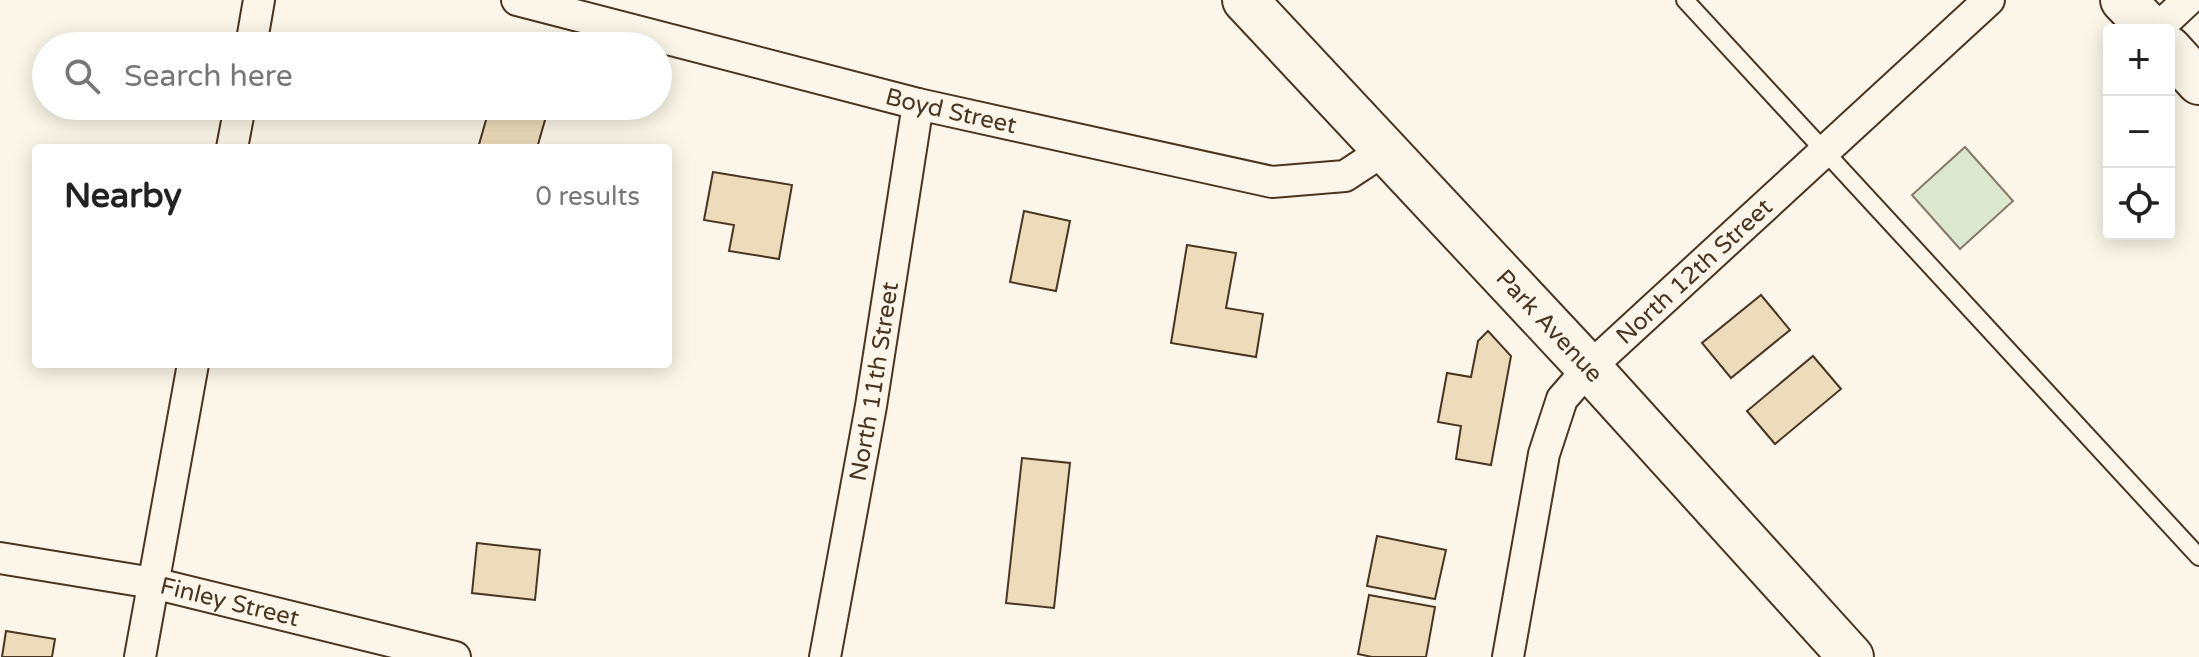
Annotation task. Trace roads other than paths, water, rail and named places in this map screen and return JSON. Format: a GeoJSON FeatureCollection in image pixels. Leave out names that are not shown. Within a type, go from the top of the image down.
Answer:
{"type":"FeatureCollection","features":[{"type":"Feature","properties":{"kind":"main road","name":"Park Avenue"},"geometry":{"type":"LineString","coordinates":[[1245,0],[1589,368],[1851,657]]}},
{"type":"Feature","properties":{"kind":"main road"},"geometry":{"type":"LineString","coordinates":[[2123,0],[2148,24]]}},
{"type":"Feature","properties":{"kind":"main road"},"geometry":{"type":"LineString","coordinates":[[2175,56],[2199,82]]}},
{"type":"Feature","properties":{"kind":"street"},"geometry":{"type":"LineString","coordinates":[[253,32],[259,0]]}},
{"type":"Feature","properties":{"kind":"street","name":"Boyd Street"},"geometry":{"type":"LineString","coordinates":[[517,0],[640,32]]}},
{"type":"Feature","properties":{"kind":"street","name":"North 12th Street"},"geometry":{"type":"LineString","coordinates":[[1508,657],[1544,454],[1562,399],[1589,368],[1989,0]]}},
{"type":"Feature","properties":{"kind":"street"},"geometry":{"type":"LineString","coordinates":[[2161,24],[2188,0]]}},
{"type":"Feature","properties":{"kind":"street","name":"Boyd Street"},"geometry":{"type":"LineString","coordinates":[[672,40],[918,104],[1272,182],[1345,176],[1383,151]]}},
{"type":"Feature","properties":{"kind":"street","name":"North 11th Street"},"geometry":{"type":"LineString","coordinates":[[825,657],[871,406],[918,104]]}},
{"type":"Feature","properties":{"kind":"street"},"geometry":{"type":"LineString","coordinates":[[233,144],[237,120]]}},
{"type":"Feature","properties":{"kind":"street"},"geometry":{"type":"LineString","coordinates":[[140,657],[192,368]]}},
{"type":"Feature","properties":{"kind":"street","name":"Finley Street"},"geometry":{"type":"LineString","coordinates":[[0,558],[153,583],[455,657]]}},
{"type":"Feature","properties":{"kind":"lane"},"geometry":{"type":"LineString","coordinates":[[1685,0],[2199,557]]}}]}
